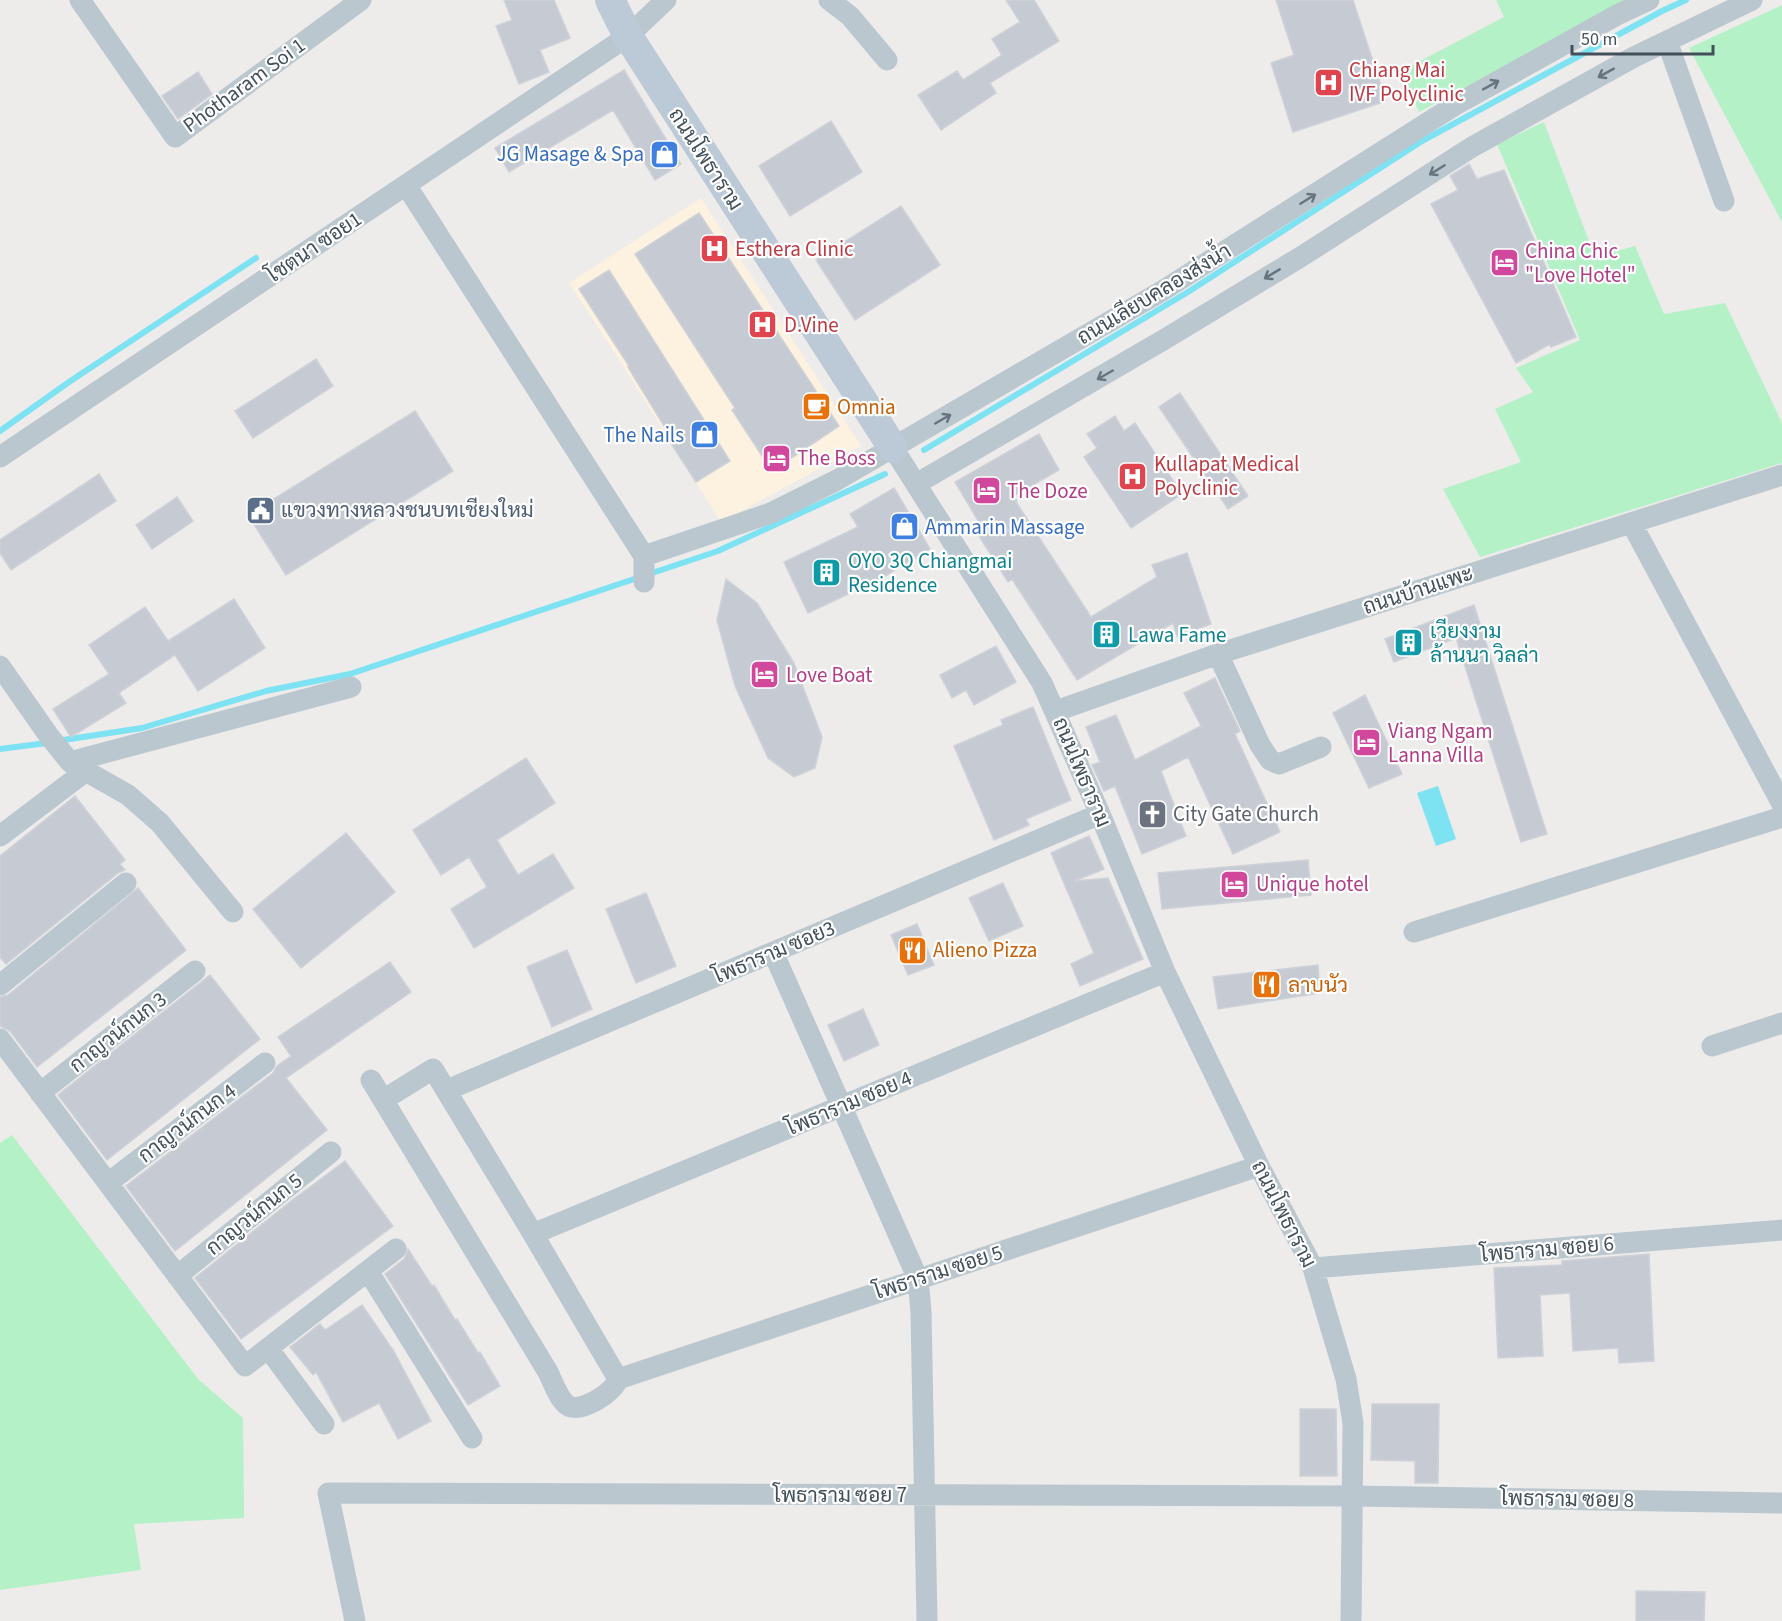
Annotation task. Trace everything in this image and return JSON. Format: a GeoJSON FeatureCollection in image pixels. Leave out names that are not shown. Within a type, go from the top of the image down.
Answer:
{"type":"FeatureCollection","features":[{"type":"Feature","properties":{"kind":"street","name":"Photharam Soi 1"},"geometry":{"type":"LineString","coordinates":[[80,0],[175,136],[361,0]]}},
{"type":"Feature","properties":{"kind":"street","name":"ถนนโพธาราม"},"geometry":{"type":"LineString","coordinates":[[610,0],[628,36],[1041,683],[1056,711],[1165,972],[1259,1166],[1313,1268],[1346,1379],[1353,1423],[1351,1621]]}},
{"type":"Feature","properties":{"kind":"street","name":"โชตนา ซอย1"},"geometry":{"type":"LineString","coordinates":[[0,457],[628,36],[666,0]]}},
{"type":"Feature","properties":{"kind":"street"},"geometry":{"type":"LineString","coordinates":[[829,0],[850,16],[887,60]]}},
{"type":"Feature","properties":{"kind":"street","name":"ถนนเลียบคลองส่งน้ำ"},"geometry":{"type":"LineString","coordinates":[[644,556],[771,513],[837,480],[1162,291],[1457,104],[1617,15],[1649,0]]}},
{"type":"Feature","properties":{"kind":"street","name":"ถนนเลียบคลองส่งน้ำ"},"geometry":{"type":"LineString","coordinates":[[916,484],[1299,258],[1472,147],[1634,57],[1752,0]]}},
{"type":"Feature","properties":{"kind":"street"},"geometry":{"type":"LineString","coordinates":[[1667,41],[1724,201]]}},
{"type":"Feature","properties":{"kind":"street"},"geometry":{"type":"LineString","coordinates":[[406,185],[644,556],[644,582]]}},
{"type":"Feature","properties":{"kind":"street","name":"ถนนบ้านแพะ"},"geometry":{"type":"LineString","coordinates":[[1056,711],[1218,654],[1782,475]]}},
{"type":"Feature","properties":{"kind":"street"},"geometry":{"type":"LineString","coordinates":[[1632,524],[1782,804]]}},
{"type":"Feature","properties":{"kind":"street"},"geometry":{"type":"LineString","coordinates":[[1218,654],[1260,745],[1270,760],[1279,764],[1321,747]]}},
{"type":"Feature","properties":{"kind":"street"},"geometry":{"type":"LineString","coordinates":[[0,666],[48,736],[78,767],[128,795],[160,823],[233,912]]}},
{"type":"Feature","properties":{"kind":"street"},"geometry":{"type":"LineString","coordinates":[[0,836],[78,767],[351,687]]}},
{"type":"Feature","properties":{"kind":"street","name":"โพธาราม ซอย3"},"geometry":{"type":"LineString","coordinates":[[447,1090],[1100,814]]}},
{"type":"Feature","properties":{"kind":"street"},"geometry":{"type":"LineString","coordinates":[[1414,932],[1782,817]]}},
{"type":"Feature","properties":{"kind":"street"},"geometry":{"type":"LineString","coordinates":[[0,985],[126,883]]}},
{"type":"Feature","properties":{"kind":"street"},"geometry":{"type":"LineString","coordinates":[[773,952],[918,1279],[921,1312],[927,1621]]}},
{"type":"Feature","properties":{"kind":"street","name":"กาญวน์กนก 3"},"geometry":{"type":"LineString","coordinates":[[40,1093],[195,971]]}},
{"type":"Feature","properties":{"kind":"street","name":"โพธาราม ซอย 4"},"geometry":{"type":"LineString","coordinates":[[533,1234],[1165,972]]}},
{"type":"Feature","properties":{"kind":"street"},"geometry":{"type":"LineString","coordinates":[[1712,1046],[1782,1023]]}},
{"type":"Feature","properties":{"kind":"street"},"geometry":{"type":"LineString","coordinates":[[0,1039],[245,1366],[396,1249]]}},
{"type":"Feature","properties":{"kind":"street","name":"กาญวน์กนก 4"},"geometry":{"type":"LineString","coordinates":[[108,1183],[265,1063]]}},
{"type":"Feature","properties":{"kind":"street"},"geometry":{"type":"LineString","coordinates":[[371,1080],[383,1100],[542,1362],[562,1400],[568,1407],[574,1409],[612,1390],[618,1379],[433,1069],[383,1100]]}},
{"type":"Feature","properties":{"kind":"street","name":"กาญวน์กนก 5"},"geometry":{"type":"LineString","coordinates":[[177,1276],[331,1152]]}},
{"type":"Feature","properties":{"kind":"street","name":"โพธาราม ซอย 5"},"geometry":{"type":"LineString","coordinates":[[618,1379],[1259,1166]]}},
{"type":"Feature","properties":{"kind":"street","name":"โพธาราม ซอย 6"},"geometry":{"type":"LineString","coordinates":[[1313,1268],[1782,1230]]}},
{"type":"Feature","properties":{"kind":"street"},"geometry":{"type":"LineString","coordinates":[[368,1270],[472,1438]]}},
{"type":"Feature","properties":{"kind":"street"},"geometry":{"type":"LineString","coordinates":[[268,1348],[324,1424]]}},
{"type":"Feature","properties":{"kind":"street","name":"โพธาราม ซอย 7"},"geometry":{"type":"LineString","coordinates":[[355,1621],[328,1494],[1352,1496]]}},
{"type":"Feature","properties":{"kind":"street","name":"โพธาราม ซอย 8"},"geometry":{"type":"LineString","coordinates":[[1352,1496],[1782,1503]]}},
{"type":"Feature","properties":{"kind":"shaded area"},"geometry":{"type":"Polygon","coordinates":[[[701,198],[861,446],[721,522],[569,283],[701,198]]]}},
{"type":"Feature","properties":{"kind":"green space"},"geometry":{"type":"Polygon","coordinates":[[[1496,0],[1628,0],[1419,112],[1401,71],[1504,17],[1496,0]]]}},
{"type":"Feature","properties":{"kind":"green space"},"geometry":{"type":"Polygon","coordinates":[[[1782,5],[1782,222],[1689,48],[1782,5]]]}},
{"type":"Feature","properties":{"kind":"green space"},"geometry":{"type":"Polygon","coordinates":[[[1544,122],[1595,257],[1635,246],[1664,314],[1725,303],[1782,423],[1782,463],[1480,557],[1443,489],[1521,462],[1495,409],[1533,392],[1516,368],[1580,340],[1497,144],[1544,122]]]}},
{"type":"Feature","properties":{"kind":"green space"},"geometry":{"type":"Polygon","coordinates":[[[12,1135],[198,1379],[243,1418],[244,1518],[134,1524],[141,1570],[0,1590],[0,1143],[12,1135]]]}},
{"type":"Feature","properties":{"kind":"water"},"geometry":{"type":"Polygon","coordinates":[[[1438,786],[1456,839],[1436,846],[1417,793],[1438,786]]]}},
{"type":"Feature","properties":{"kind":"building"},"geometry":{"type":"Polygon","coordinates":[[[504,0],[554,0],[570,38],[540,50],[549,72],[519,84],[496,26],[512,20],[504,0]]]}},
{"type":"Feature","properties":{"kind":"building"},"geometry":{"type":"Polygon","coordinates":[[[1006,0],[1034,0],[1059,41],[990,83],[996,93],[941,130],[918,95],[957,71],[963,80],[1002,55],[992,39],[1020,22],[1006,0]]]}},
{"type":"Feature","properties":{"kind":"building","name":"Chiang Mai IVF Polyclinic"},"geometry":{"type":"Polygon","coordinates":[[[1276,0],[1353,0],[1386,101],[1293,132],[1271,63],[1294,55],[1276,0]]]}},
{"type":"Feature","properties":{"kind":"building"},"geometry":{"type":"Polygon","coordinates":[[[624,70],[681,164],[655,180],[613,110],[509,172],[495,148],[624,70]]]}},
{"type":"Feature","properties":{"kind":"building"},"geometry":{"type":"Polygon","coordinates":[[[198,72],[212,94],[178,119],[162,96],[198,72]]]}},
{"type":"Feature","properties":{"kind":"building"},"geometry":{"type":"Polygon","coordinates":[[[831,121],[862,172],[790,216],[759,166],[831,121]]]}},
{"type":"Feature","properties":{"kind":"building"},"geometry":{"type":"Polygon","coordinates":[[[1469,164],[1477,179],[1504,170],[1576,337],[1551,347],[1550,344],[1516,363],[1431,204],[1458,190],[1450,176],[1469,164]]]}},
{"type":"Feature","properties":{"kind":"building"},"geometry":{"type":"Polygon","coordinates":[[[901,206],[940,265],[855,320],[816,260],[901,206]]]}},
{"type":"Feature","properties":{"kind":"building"},"geometry":{"type":"Polygon","coordinates":[[[699,213],[839,426],[772,471],[732,410],[735,408],[635,254],[699,213]]]}},
{"type":"Feature","properties":{"kind":"building"},"geometry":{"type":"Polygon","coordinates":[[[609,270],[730,461],[696,482],[672,445],[675,444],[629,366],[579,289],[609,270]]]}},
{"type":"Feature","properties":{"kind":"building"},"geometry":{"type":"Polygon","coordinates":[[[316,359],[333,386],[253,438],[235,411],[316,359]]]}},
{"type":"Feature","properties":{"kind":"building"},"geometry":{"type":"Polygon","coordinates":[[[1180,393],[1248,496],[1228,509],[1159,407],[1180,393]]]}},
{"type":"Feature","properties":{"kind":"building"},"geometry":{"type":"Polygon","coordinates":[[[415,411],[453,471],[286,575],[248,515],[415,411]]]}},
{"type":"Feature","properties":{"kind":"building","name":"Kullapat Medical Polyclinic"},"geometry":{"type":"Polygon","coordinates":[[[1115,416],[1124,431],[1135,423],[1182,494],[1131,528],[1084,457],[1097,448],[1087,434],[1115,416]]]}},
{"type":"Feature","properties":{"kind":"building"},"geometry":{"type":"Polygon","coordinates":[[[1039,434],[1059,470],[1014,496],[1091,617],[1157,577],[1152,565],[1187,553],[1211,624],[1177,636],[1173,623],[1077,680],[1012,579],[1008,582],[977,533],[983,529],[955,482],[1039,434]]]}},
{"type":"Feature","properties":{"kind":"building"},"geometry":{"type":"Polygon","coordinates":[[[99,474],[116,501],[11,570],[0,553],[0,540],[99,474]]]}},
{"type":"Feature","properties":{"kind":"building"},"geometry":{"type":"Polygon","coordinates":[[[894,488],[930,549],[882,578],[808,613],[784,562],[858,527],[850,514],[894,488]]]}},
{"type":"Feature","properties":{"kind":"building"},"geometry":{"type":"Polygon","coordinates":[[[177,497],[193,521],[152,549],[136,525],[177,497]]]}},
{"type":"Feature","properties":{"kind":"building","name":"Love Boat"},"geometry":{"type":"Polygon","coordinates":[[[726,579],[757,603],[794,663],[822,737],[815,768],[794,777],[768,758],[735,686],[717,620],[726,579]]]}},
{"type":"Feature","properties":{"kind":"building"},"geometry":{"type":"Polygon","coordinates":[[[234,599],[265,648],[198,691],[175,655],[119,693],[126,703],[71,737],[53,709],[109,674],[89,645],[145,607],[168,641],[234,599]]]}},
{"type":"Feature","properties":{"kind":"building"},"geometry":{"type":"Polygon","coordinates":[[[1474,605],[1547,834],[1521,842],[1456,638],[1394,662],[1385,639],[1474,605]]]}},
{"type":"Feature","properties":{"kind":"building"},"geometry":{"type":"Polygon","coordinates":[[[996,646],[1016,682],[974,705],[966,690],[952,698],[940,675],[996,646]]]}},
{"type":"Feature","properties":{"kind":"building"},"geometry":{"type":"Polygon","coordinates":[[[1215,678],[1240,731],[1235,734],[1280,832],[1233,854],[1188,757],[1161,771],[1186,836],[1142,854],[1115,786],[1104,791],[1092,765],[1100,762],[1086,727],[1116,715],[1135,760],[1201,726],[1184,693],[1215,678]]]}},
{"type":"Feature","properties":{"kind":"building","name":"Viang Ngam Lanna Villa"},"geometry":{"type":"Polygon","coordinates":[[[1365,695],[1402,774],[1369,788],[1333,713],[1365,695]]]}},
{"type":"Feature","properties":{"kind":"building"},"geometry":{"type":"Polygon","coordinates":[[[1033,707],[1071,800],[1026,819],[1029,825],[994,840],[954,746],[1003,725],[1001,720],[1033,707]]]}},
{"type":"Feature","properties":{"kind":"building"},"geometry":{"type":"Polygon","coordinates":[[[526,758],[555,803],[497,840],[518,875],[553,854],[574,888],[474,948],[451,909],[487,887],[469,857],[441,875],[413,830],[526,758]]]}},
{"type":"Feature","properties":{"kind":"building"},"geometry":{"type":"Polygon","coordinates":[[[75,796],[125,860],[120,864],[125,870],[118,873],[6,964],[0,957],[0,856],[75,796]]]}},
{"type":"Feature","properties":{"kind":"building"},"geometry":{"type":"Polygon","coordinates":[[[346,833],[395,892],[301,968],[253,909],[346,833]]]}},
{"type":"Feature","properties":{"kind":"building"},"geometry":{"type":"Polygon","coordinates":[[[1089,836],[1104,869],[1074,881],[1108,878],[1143,959],[1080,986],[1071,964],[1094,953],[1051,853],[1089,836]]]}},
{"type":"Feature","properties":{"kind":"building","name":"Unique hotel"},"geometry":{"type":"Polygon","coordinates":[[[1308,860],[1311,895],[1162,909],[1158,873],[1308,860]]]}},
{"type":"Feature","properties":{"kind":"building"},"geometry":{"type":"Polygon","coordinates":[[[1003,883],[1023,926],[989,941],[969,898],[1003,883]]]}},
{"type":"Feature","properties":{"kind":"building"},"geometry":{"type":"Polygon","coordinates":[[[138,888],[186,950],[37,1067],[10,1031],[0,1026],[0,997],[8,995],[138,888]]]}},
{"type":"Feature","properties":{"kind":"building"},"geometry":{"type":"Polygon","coordinates":[[[646,893],[676,966],[636,983],[606,909],[646,893]]]}},
{"type":"Feature","properties":{"kind":"building","name":"Alieno Pizza"},"geometry":{"type":"Polygon","coordinates":[[[917,924],[934,965],[908,975],[891,935],[917,924]]]}},
{"type":"Feature","properties":{"kind":"building"},"geometry":{"type":"Polygon","coordinates":[[[567,950],[592,1009],[552,1027],[527,967],[567,950]]]}},
{"type":"Feature","properties":{"kind":"building"},"geometry":{"type":"Polygon","coordinates":[[[390,962],[411,992],[286,1078],[327,1130],[175,1251],[126,1186],[273,1073],[277,1066],[291,1056],[278,1037],[390,962]]]}},
{"type":"Feature","properties":{"kind":"building","name":"ลาบนัว"},"geometry":{"type":"Polygon","coordinates":[[[1318,965],[1320,993],[1218,1009],[1213,977],[1318,965]]]}},
{"type":"Feature","properties":{"kind":"building"},"geometry":{"type":"Polygon","coordinates":[[[210,975],[260,1039],[107,1160],[58,1095],[210,975]]]}},
{"type":"Feature","properties":{"kind":"building"},"geometry":{"type":"Polygon","coordinates":[[[863,1009],[879,1045],[844,1061],[828,1025],[863,1009]]]}},
{"type":"Feature","properties":{"kind":"building"},"geometry":{"type":"Polygon","coordinates":[[[345,1161],[393,1226],[241,1339],[195,1278],[345,1161]]]}},
{"type":"Feature","properties":{"kind":"building"},"geometry":{"type":"Polygon","coordinates":[[[408,1249],[478,1353],[480,1352],[500,1386],[468,1405],[385,1274],[404,1259],[408,1249]]]}},
{"type":"Feature","properties":{"kind":"building"},"geometry":{"type":"Polygon","coordinates":[[[1649,1254],[1654,1361],[1619,1363],[1618,1348],[1573,1351],[1570,1293],[1540,1295],[1543,1356],[1498,1358],[1494,1268],[1562,1265],[1562,1261],[1649,1254]]]}},
{"type":"Feature","properties":{"kind":"building"},"geometry":{"type":"Polygon","coordinates":[[[362,1305],[393,1350],[431,1421],[398,1439],[379,1403],[343,1422],[316,1372],[313,1375],[290,1347],[320,1324],[325,1330],[362,1305]]]}},
{"type":"Feature","properties":{"kind":"building"},"geometry":{"type":"Polygon","coordinates":[[[1372,1404],[1439,1404],[1438,1483],[1415,1483],[1415,1461],[1371,1460],[1372,1404]]]}},
{"type":"Feature","properties":{"kind":"building"},"geometry":{"type":"Polygon","coordinates":[[[1300,1409],[1336,1409],[1337,1476],[1300,1476],[1300,1409]]]}},
{"type":"Feature","properties":{"kind":"building"},"geometry":{"type":"Polygon","coordinates":[[[1636,1591],[1705,1592],[1704,1621],[1636,1621],[1636,1591]]]}},
{"type":"Feature","properties":{"kind":"waterway"},"geometry":{"type":"LineString","coordinates":[[924,450],[1188,292],[1422,141],[1686,0]]}},
{"type":"Feature","properties":{"kind":"waterway"},"geometry":{"type":"LineString","coordinates":[[0,431],[69,382],[256,258]]}},
{"type":"Feature","properties":{"kind":"waterway"},"geometry":{"type":"LineString","coordinates":[[57,741],[142,728],[266,691],[350,674],[718,551],[885,474]]}},
{"type":"Feature","properties":{"kind":"waterway"},"geometry":{"type":"LineString","coordinates":[[0,749],[47,743]]}},
{"type":"Feature","properties":{"kind":"place","name":"Chiang Mai IVF Polyclinic"},"geometry":{"type":"Point","coordinates":[1328,82]}},
{"type":"Feature","properties":{"kind":"place","name":"JG Masage & Spa"},"geometry":{"type":"Point","coordinates":[665,154]}},
{"type":"Feature","properties":{"kind":"place","name":"Esthera Clinic"},"geometry":{"type":"Point","coordinates":[714,249]}},
{"type":"Feature","properties":{"kind":"place","name":"China Chic \"Love Hotel\""},"geometry":{"type":"Point","coordinates":[1504,263]}},
{"type":"Feature","properties":{"kind":"place","name":"D.Vine"},"geometry":{"type":"Point","coordinates":[763,325]}},
{"type":"Feature","properties":{"kind":"place","name":"Omnia"},"geometry":{"type":"Point","coordinates":[816,407]}},
{"type":"Feature","properties":{"kind":"place","name":"The Nails"},"geometry":{"type":"Point","coordinates":[705,435]}},
{"type":"Feature","properties":{"kind":"place","name":"The Boss"},"geometry":{"type":"Point","coordinates":[776,458]}},
{"type":"Feature","properties":{"kind":"place","name":"Kullapat Medical Polyclinic"},"geometry":{"type":"Point","coordinates":[1133,476]}},
{"type":"Feature","properties":{"kind":"place","name":"The Doze"},"geometry":{"type":"Point","coordinates":[986,491]}},
{"type":"Feature","properties":{"kind":"place","name":"แขวงทางหลวงชนบทเชียงใหม่"},"geometry":{"type":"Point","coordinates":[260,510]}},
{"type":"Feature","properties":{"kind":"place","name":"Ammarin Massage"},"geometry":{"type":"Point","coordinates":[904,527]}},
{"type":"Feature","properties":{"kind":"place","name":"OYO 3Q Chiangmai Residence"},"geometry":{"type":"Point","coordinates":[827,573]}},
{"type":"Feature","properties":{"kind":"place","name":"Lawa Fame"},"geometry":{"type":"Point","coordinates":[1107,635]}},
{"type":"Feature","properties":{"kind":"place","name":"เวียงงาม ล้านนา วิลล่า"},"geometry":{"type":"Point","coordinates":[1409,643]}},
{"type":"Feature","properties":{"kind":"place","name":"Love Boat"},"geometry":{"type":"Point","coordinates":[765,675]}},
{"type":"Feature","properties":{"kind":"place","name":"Viang Ngam Lanna Villa"},"geometry":{"type":"Point","coordinates":[1367,743]}},
{"type":"Feature","properties":{"kind":"place","name":"City Gate Church"},"geometry":{"type":"Point","coordinates":[1152,814]}},
{"type":"Feature","properties":{"kind":"place","name":"Unique hotel"},"geometry":{"type":"Point","coordinates":[1235,884]}},
{"type":"Feature","properties":{"kind":"place","name":"Alieno Pizza"},"geometry":{"type":"Point","coordinates":[912,950]}},
{"type":"Feature","properties":{"kind":"place","name":"ลาบนัว"},"geometry":{"type":"Point","coordinates":[1267,985]}}]}
